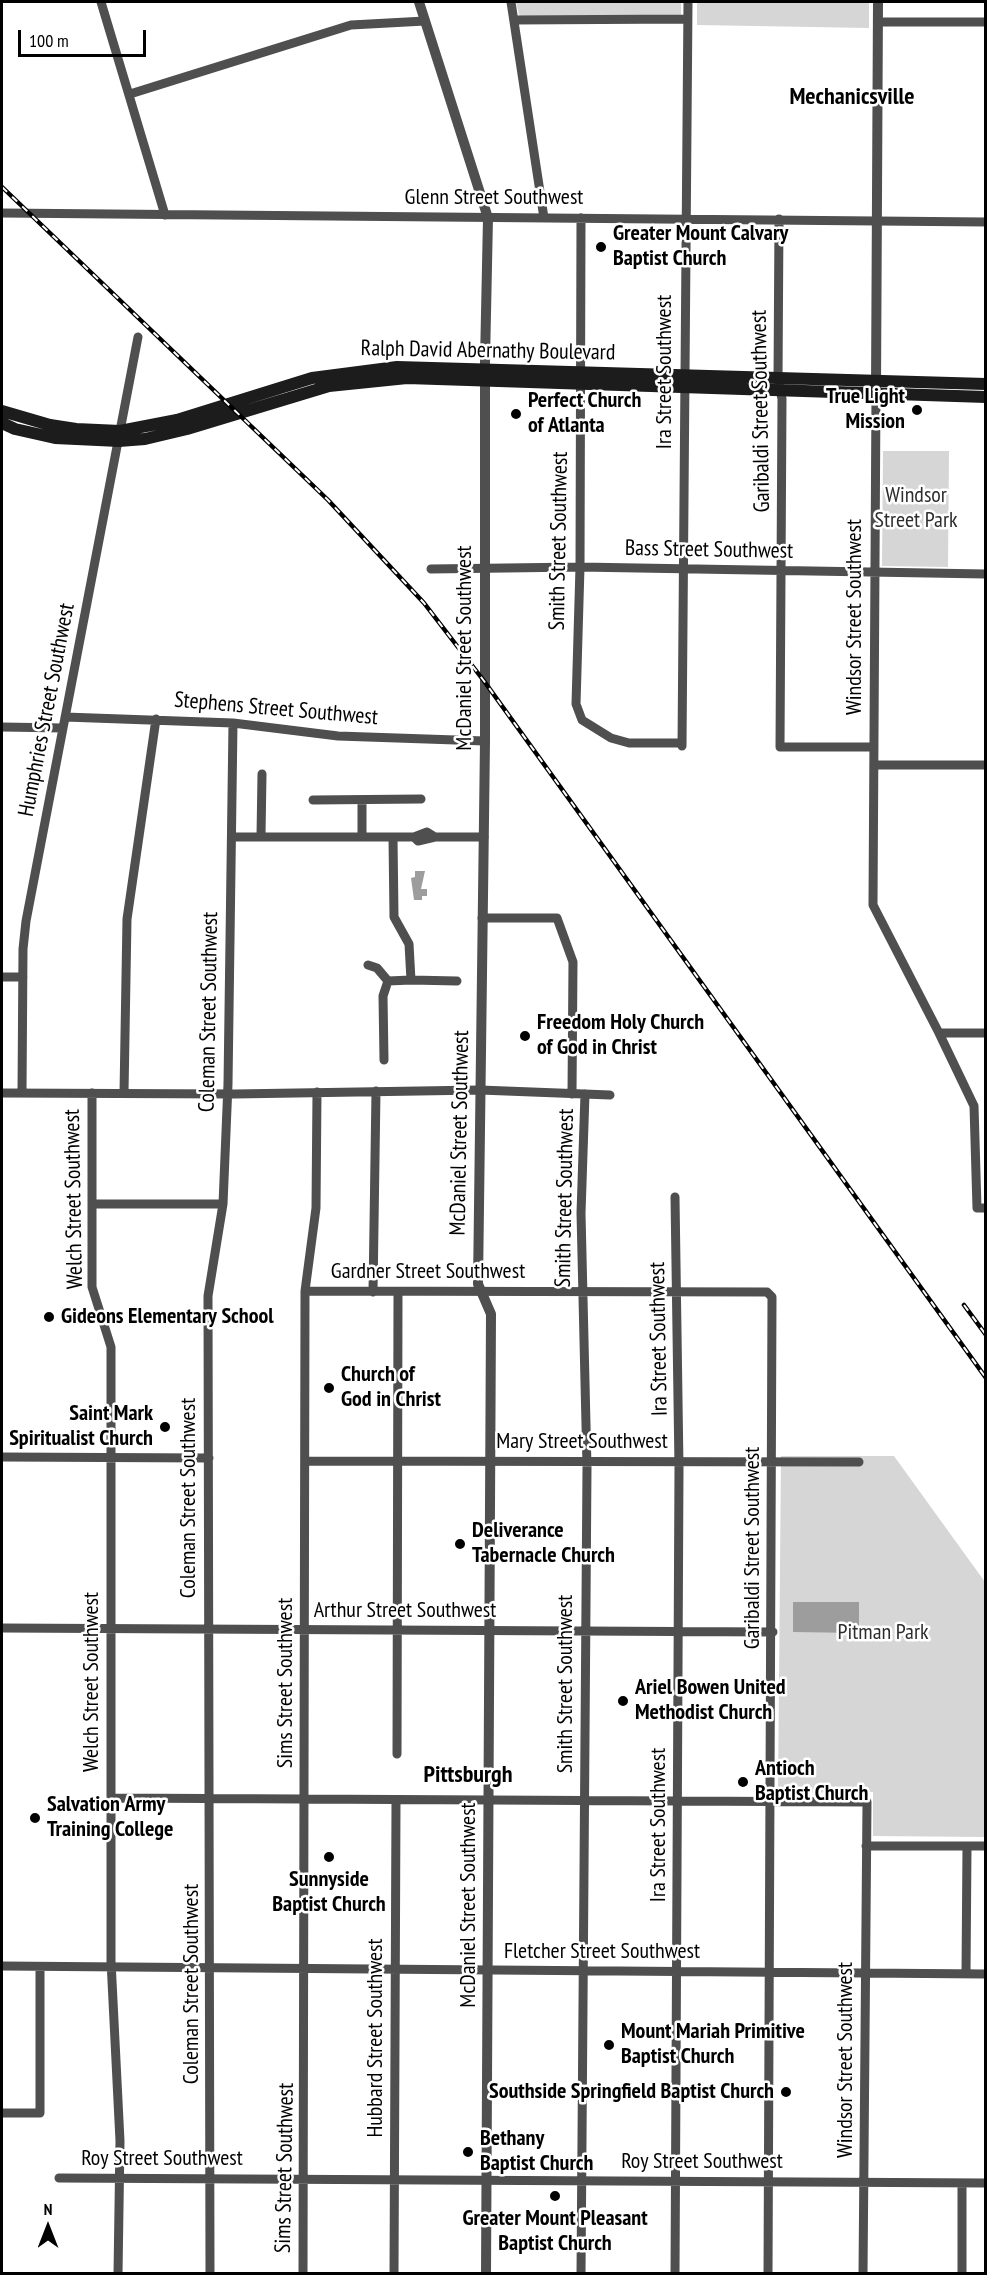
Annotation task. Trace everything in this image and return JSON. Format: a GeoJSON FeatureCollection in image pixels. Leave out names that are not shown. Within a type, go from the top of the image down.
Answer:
{"type":"FeatureCollection","features":[{"type":"Feature","properties":{"kind":"main road","name":"Ralph David Abernathy Boulevard"},"geometry":{"type":"LineString","coordinates":[[2,423],[15,429],[55,438],[178,432],[291,395],[337,384],[406,378],[581,372],[684,382]]}},
{"type":"Feature","properties":{"kind":"main road","name":"Ralph David Abernathy Boulevard"},"geometry":{"type":"LineString","coordinates":[[485,375],[581,385],[684,382],[876,387],[986,384]]}},
{"type":"Feature","properties":{"kind":"main road","name":"Ralph David Abernathy Boulevard"},"geometry":{"type":"LineString","coordinates":[[876,387],[986,397]]}},
{"type":"Feature","properties":{"kind":"main road","name":"Ralph David Abernathy Boulevard"},"geometry":{"type":"LineString","coordinates":[[2,411],[59,427],[120,436]]}},
{"type":"Feature","properties":{"kind":"street"},"geometry":{"type":"LineString","coordinates":[[101,2],[165,215]]}},
{"type":"Feature","properties":{"kind":"street","name":"McDaniel Street Southwest"},"geometry":{"type":"LineString","coordinates":[[419,2],[488,218],[485,375],[485,741],[477,1284],[491,1314],[486,2274]]}},
{"type":"Feature","properties":{"kind":"street"},"geometry":{"type":"LineString","coordinates":[[511,2],[544,218]]}},
{"type":"Feature","properties":{"kind":"street","name":"Ira Street Southwest"},"geometry":{"type":"LineString","coordinates":[[682,745],[688,2]]}},
{"type":"Feature","properties":{"kind":"street","name":"Windsor Street Southwest"},"geometry":{"type":"LineString","coordinates":[[878,2],[873,905],[974,1106],[981,1208]]}},
{"type":"Feature","properties":{"kind":"street"},"geometry":{"type":"LineString","coordinates":[[514,20],[687,19]]}},
{"type":"Feature","properties":{"kind":"street"},"geometry":{"type":"LineString","coordinates":[[130,94],[351,25],[425,21]]}},
{"type":"Feature","properties":{"kind":"street"},"geometry":{"type":"LineString","coordinates":[[878,22],[986,22]]}},
{"type":"Feature","properties":{"kind":"street","name":"Glenn Street Southwest"},"geometry":{"type":"LineString","coordinates":[[2,213],[986,222]]}},
{"type":"Feature","properties":{"kind":"street","name":"Smith Street Southwest"},"geometry":{"type":"LineString","coordinates":[[581,218],[580,567],[576,704],[582,720],[611,738],[629,743],[682,745]]}},
{"type":"Feature","properties":{"kind":"street","name":"Garibaldi Street Southwest"},"geometry":{"type":"LineString","coordinates":[[779,219],[782,570],[780,747],[874,747]]}},
{"type":"Feature","properties":{"kind":"street","name":"Humphries Street Southwest"},"geometry":{"type":"LineString","coordinates":[[22,1093],[26,921],[138,337]]}},
{"type":"Feature","properties":{"kind":"street","name":"Bass Street Southwest"},"geometry":{"type":"LineString","coordinates":[[431,569],[580,567],[986,574]]}},
{"type":"Feature","properties":{"kind":"street","name":"Stephens Street Southwest"},"geometry":{"type":"LineString","coordinates":[[65,717],[232,723],[338,736],[485,741]]}},
{"type":"Feature","properties":{"kind":"street"},"geometry":{"type":"LineString","coordinates":[[124,1094],[126,919],[156,719]]}},
{"type":"Feature","properties":{"kind":"street","name":"Coleman Street Southwest"},"geometry":{"type":"LineString","coordinates":[[210,2274],[212,2178],[208,1296],[223,1204],[228,1094],[232,723]]}},
{"type":"Feature","properties":{"kind":"street"},"geometry":{"type":"LineString","coordinates":[[2,727],[63,728]]}},
{"type":"Feature","properties":{"kind":"street"},"geometry":{"type":"LineString","coordinates":[[874,765],[986,765]]}},
{"type":"Feature","properties":{"kind":"street"},"geometry":{"type":"LineString","coordinates":[[261,836],[262,774]]}},
{"type":"Feature","properties":{"kind":"street"},"geometry":{"type":"LineString","coordinates":[[313,800],[421,799]]}},
{"type":"Feature","properties":{"kind":"street"},"geometry":{"type":"LineString","coordinates":[[362,801],[362,837]]}},
{"type":"Feature","properties":{"kind":"street"},"geometry":{"type":"LineString","coordinates":[[232,837],[414,837],[418,841],[435,837],[483,837]]}},
{"type":"Feature","properties":{"kind":"street"},"geometry":{"type":"LineString","coordinates":[[393,837],[394,917],[409,944],[411,980]]}},
{"type":"Feature","properties":{"kind":"street","name":"Smith Street Southwest"},"geometry":{"type":"LineString","coordinates":[[482,918],[557,918],[573,962],[573,1094]]}},
{"type":"Feature","properties":{"kind":"street"},"geometry":{"type":"LineString","coordinates":[[368,965],[377,968],[388,981]]}},
{"type":"Feature","properties":{"kind":"street"},"geometry":{"type":"LineString","coordinates":[[2,977],[23,977]]}},
{"type":"Feature","properties":{"kind":"street"},"geometry":{"type":"LineString","coordinates":[[388,981],[457,981]]}},
{"type":"Feature","properties":{"kind":"street"},"geometry":{"type":"LineString","coordinates":[[384,1060],[383,996],[388,981]]}},
{"type":"Feature","properties":{"kind":"street"},"geometry":{"type":"LineString","coordinates":[[939,1033],[986,1033]]}},
{"type":"Feature","properties":{"kind":"street"},"geometry":{"type":"LineString","coordinates":[[2,1093],[228,1094],[480,1090],[610,1095]]}},
{"type":"Feature","properties":{"kind":"street"},"geometry":{"type":"LineString","coordinates":[[373,1292],[376,1091]]}},
{"type":"Feature","properties":{"kind":"street","name":"Sims Street Southwest"},"geometry":{"type":"LineString","coordinates":[[303,2274],[306,1970],[305,1292],[316,1209],[317,1092]]}},
{"type":"Feature","properties":{"kind":"street","name":"Welch Street Southwest"},"geometry":{"type":"LineString","coordinates":[[92,1094],[92,1287],[111,1347],[112,1968],[120,2177],[118,2274]]}},
{"type":"Feature","properties":{"kind":"street","name":"Smith Street Southwest"},"geometry":{"type":"LineString","coordinates":[[581,2274],[587,1461],[581,1213],[585,1094]]}},
{"type":"Feature","properties":{"kind":"street"},"geometry":{"type":"LineString","coordinates":[[974,1106],[986,1106]]}},
{"type":"Feature","properties":{"kind":"street","name":"Ira Street Southwest"},"geometry":{"type":"LineString","coordinates":[[675,1197],[679,1461],[675,2274]]}},
{"type":"Feature","properties":{"kind":"street"},"geometry":{"type":"LineString","coordinates":[[92,1204],[223,1204]]}},
{"type":"Feature","properties":{"kind":"street","name":"Gardner Street Southwest"},"geometry":{"type":"LineString","coordinates":[[305,1292],[767,1292]]}},
{"type":"Feature","properties":{"kind":"street"},"geometry":{"type":"LineString","coordinates":[[397,1754],[398,1292]]}},
{"type":"Feature","properties":{"kind":"street","name":"Garibaldi Street Southwest"},"geometry":{"type":"LineString","coordinates":[[767,1292],[772,1296],[773,1632],[768,2274]]}},
{"type":"Feature","properties":{"kind":"street"},"geometry":{"type":"LineString","coordinates":[[2,1457],[209,1458]]}},
{"type":"Feature","properties":{"kind":"street","name":"Mary Street Southwest"},"geometry":{"type":"LineString","coordinates":[[305,1461],[859,1462]]}},
{"type":"Feature","properties":{"kind":"street","name":"Arthur Street Southwest"},"geometry":{"type":"LineString","coordinates":[[2,1628],[773,1632]]}},
{"type":"Feature","properties":{"kind":"street"},"geometry":{"type":"LineString","coordinates":[[112,1798],[396,1802],[770,1802]]}},
{"type":"Feature","properties":{"kind":"street","name":"Hubbard Street Southwest"},"geometry":{"type":"LineString","coordinates":[[394,2274],[396,1802]]}},
{"type":"Feature","properties":{"kind":"street","name":"Windsor Street Southwest"},"geometry":{"type":"LineString","coordinates":[[770,1802],[867,1802],[862,2274]]}},
{"type":"Feature","properties":{"kind":"street"},"geometry":{"type":"LineString","coordinates":[[866,1846],[986,1846]]}},
{"type":"Feature","properties":{"kind":"street"},"geometry":{"type":"LineString","coordinates":[[966,1974],[967,1846]]}},
{"type":"Feature","properties":{"kind":"street","name":"Fletcher Street Southwest"},"geometry":{"type":"LineString","coordinates":[[2,1966],[488,1972],[986,1974]]}},
{"type":"Feature","properties":{"kind":"street"},"geometry":{"type":"LineString","coordinates":[[2,2113],[40,2113],[40,1967]]}},
{"type":"Feature","properties":{"kind":"street","name":"Roy Street Southwest"},"geometry":{"type":"LineString","coordinates":[[59,2178],[986,2183]]}},
{"type":"Feature","properties":{"kind":"street"},"geometry":{"type":"LineString","coordinates":[[962,2183],[962,2274]]}},
{"type":"Feature","properties":{"kind":"green space"},"geometry":{"type":"Polygon","coordinates":[[[516,2],[681,2],[681,16],[522,17],[519,15],[516,2]]]}},
{"type":"Feature","properties":{"kind":"green space"},"geometry":{"type":"Polygon","coordinates":[[[697,2],[869,2],[869,28],[697,25],[697,2]]]}},
{"type":"Feature","properties":{"kind":"green space","name":"Windsor Street Park"},"geometry":{"type":"Polygon","coordinates":[[[883,451],[949,451],[948,567],[882,566],[883,451]]]}},
{"type":"Feature","properties":{"kind":"green space","name":"Pitman Park"},"geometry":{"type":"Polygon","coordinates":[[[781,1456],[894,1456],[985,1582],[985,1837],[873,1836],[873,1792],[778,1793],[781,1456]]]}},
{"type":"Feature","properties":{"kind":"shaded area"},"geometry":{"type":"Polygon","coordinates":[[[415,871],[425,871],[421,889],[427,889],[427,896],[422,896],[422,900],[414,900],[411,878],[415,877],[415,871]]]}},
{"type":"Feature","properties":{"kind":"shaded area"},"geometry":{"type":"Polygon","coordinates":[[[793,1602],[859,1602],[859,1633],[793,1632],[793,1602]]]}},
{"type":"Feature","properties":{"kind":"railway"},"geometry":{"type":"LineString","coordinates":[[2,187],[328,500],[424,603],[484,681],[986,1378]]}},
{"type":"Feature","properties":{"kind":"railway"},"geometry":{"type":"LineString","coordinates":[[964,1305],[986,1335]]}},
{"type":"Feature","properties":{"kind":"place","name":"Greater Mount Calvary Baptist Church"},"geometry":{"type":"Point","coordinates":[601,247]}},
{"type":"Feature","properties":{"kind":"place","name":"True Light Mission"},"geometry":{"type":"Point","coordinates":[917,410]}},
{"type":"Feature","properties":{"kind":"place","name":"Perfect Church of Atlanta"},"geometry":{"type":"Point","coordinates":[516,414]}},
{"type":"Feature","properties":{"kind":"place","name":"Freedom Holy Church of God in Christ"},"geometry":{"type":"Point","coordinates":[525,1036]}},
{"type":"Feature","properties":{"kind":"place","name":"Gideons Elementary School"},"geometry":{"type":"Point","coordinates":[49,1317]}},
{"type":"Feature","properties":{"kind":"place","name":"Church of God in Christ"},"geometry":{"type":"Point","coordinates":[329,1388]}},
{"type":"Feature","properties":{"kind":"place","name":"Saint Mark Spiritualist Church"},"geometry":{"type":"Point","coordinates":[165,1427]}},
{"type":"Feature","properties":{"kind":"place","name":"Deliverance Tabernacle Church"},"geometry":{"type":"Point","coordinates":[460,1544]}},
{"type":"Feature","properties":{"kind":"place","name":"Ariel Bowen United Methodist Church"},"geometry":{"type":"Point","coordinates":[623,1701]}},
{"type":"Feature","properties":{"kind":"place","name":"Antioch Baptist Church"},"geometry":{"type":"Point","coordinates":[743,1782]}},
{"type":"Feature","properties":{"kind":"place","name":"Salvation Army Training College"},"geometry":{"type":"Point","coordinates":[35,1818]}},
{"type":"Feature","properties":{"kind":"place","name":"Sunnyside Baptist Church"},"geometry":{"type":"Point","coordinates":[329,1857]}},
{"type":"Feature","properties":{"kind":"place","name":"Mount Mariah Primitive Baptist Church"},"geometry":{"type":"Point","coordinates":[609,2045]}},
{"type":"Feature","properties":{"kind":"place","name":"Southside Springfield Baptist Church"},"geometry":{"type":"Point","coordinates":[786,2092]}},
{"type":"Feature","properties":{"kind":"place","name":"Bethany Baptist Church"},"geometry":{"type":"Point","coordinates":[468,2152]}},
{"type":"Feature","properties":{"kind":"place","name":"Greater Mount Pleasant Baptist Church"},"geometry":{"type":"Point","coordinates":[555,2196]}},
{"type":"Feature","properties":{"kind":"district","name":"Mechanicsville"},"geometry":{"type":"Point","coordinates":[852,97]}},
{"type":"Feature","properties":{"kind":"district","name":"Pittsburgh"},"geometry":{"type":"Point","coordinates":[468,1775]}}]}
